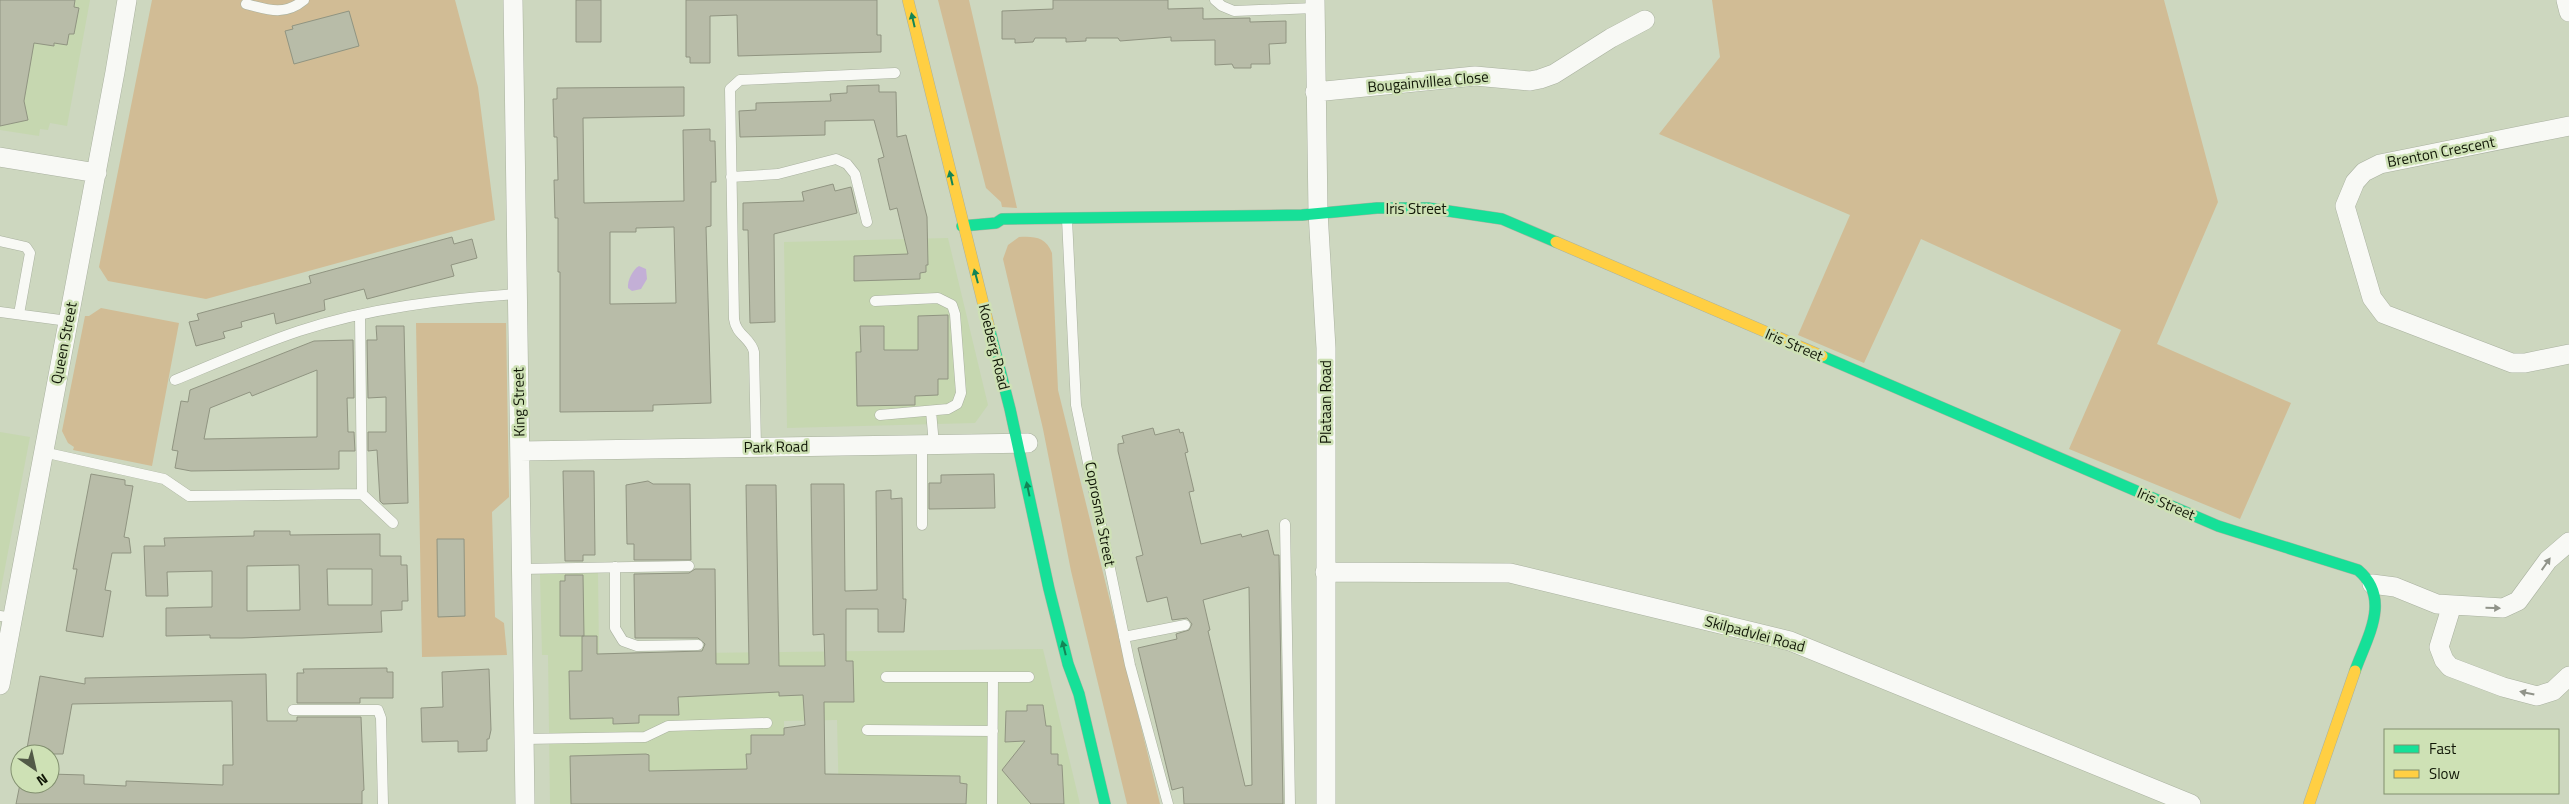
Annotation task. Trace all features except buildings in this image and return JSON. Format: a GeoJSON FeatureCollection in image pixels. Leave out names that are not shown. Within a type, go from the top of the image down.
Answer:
{"type":"FeatureCollection","features":[{"type":"Feature","properties":{"kind":"street","name":"Queen Street"},"geometry":{"type":"LineString","coordinates":[[0,685],[6,617],[44,452],[127,0]]}},
{"type":"Feature","properties":{"kind":"street","name":"King Street"},"geometry":{"type":"LineString","coordinates":[[513,0],[525,804]]}},
{"type":"Feature","properties":{"kind":"street","name":"Koeberg Road"},"geometry":{"type":"LineString","coordinates":[[908,0],[962,226],[1028,443],[1049,589],[1068,664],[1078,694],[1105,804]]}},
{"type":"Feature","properties":{"kind":"street"},"geometry":{"type":"LineString","coordinates":[[2566,0],[2569,12]]}},
{"type":"Feature","properties":{"kind":"street","name":"Plataan Road"},"geometry":{"type":"LineString","coordinates":[[1315,4],[1318,212],[1326,348],[1326,804]]}},
{"type":"Feature","properties":{"kind":"street","name":"Bougainvillea Close"},"geometry":{"type":"LineString","coordinates":[[1315,92],[1475,76],[1530,81],[1540,79],[1554,74],[1611,38],[1645,20]]}},
{"type":"Feature","properties":{"kind":"street","name":"Brenton Crescent"},"geometry":{"type":"LineString","coordinates":[[2569,126],[2380,164],[2364,172],[2355,182],[2346,206],[2372,298],[2384,314],[2512,363],[2525,363],[2569,354]]}},
{"type":"Feature","properties":{"kind":"street"},"geometry":{"type":"LineString","coordinates":[[0,156],[96,173]]}},
{"type":"Feature","properties":{"kind":"street","name":"Iris Street"},"geometry":{"type":"LineString","coordinates":[[962,226],[996,223],[1002,219],[1302,215],[1318,212],[1424,208],[1459,210],[1502,219],[2218,526],[2358,570],[2372,584]]}},
{"type":"Feature","properties":{"kind":"street","name":"Park Road"},"geometry":{"type":"LineString","coordinates":[[520,451],[1028,443]]}},
{"type":"Feature","properties":{"kind":"street"},"geometry":{"type":"LineString","coordinates":[[2309,804],[2374,616],[2376,598],[2372,584],[2395,587],[2437,604],[2494,608],[2511,606],[2528,591],[2556,551],[2569,542]]}},
{"type":"Feature","properties":{"kind":"street","name":"Skilpadvlei Road"},"geometry":{"type":"LineString","coordinates":[[1325,572],[1510,573],[1790,641],[2191,804]]}},
{"type":"Feature","properties":{"kind":"street","name":"Koeberg Road"},"geometry":{"type":"LineString","coordinates":[[1062,590],[1077,664],[1078,694]]}},
{"type":"Feature","properties":{"kind":"street"},"geometry":{"type":"LineString","coordinates":[[2452,606],[2439,648],[2444,660],[2450,667],[2503,687],[2537,696],[2553,691],[2569,676]]}},
{"type":"Feature","properties":{"kind":"lane"},"geometry":{"type":"LineString","coordinates":[[246,4],[277,12],[296,7],[304,0]]}},
{"type":"Feature","properties":{"kind":"lane"},"geometry":{"type":"LineString","coordinates":[[1215,0],[1222,6],[1234,11],[1315,4]]}},
{"type":"Feature","properties":{"kind":"lane"},"geometry":{"type":"LineString","coordinates":[[756,447],[754,352],[750,343],[736,330],[734,319],[730,94],[736,82],[744,79],[895,73]]}},
{"type":"Feature","properties":{"kind":"lane"},"geometry":{"type":"LineString","coordinates":[[731,177],[778,174],[830,160],[842,161],[852,168],[855,174],[867,222]]}},
{"type":"Feature","properties":{"kind":"lane","name":"Coprosma Street"},"geometry":{"type":"LineString","coordinates":[[1067,218],[1076,405],[1124,637],[1168,804]]}},
{"type":"Feature","properties":{"kind":"lane"},"geometry":{"type":"LineString","coordinates":[[0,242],[26,247],[30,253],[19,314]]}},
{"type":"Feature","properties":{"kind":"lane"},"geometry":{"type":"LineString","coordinates":[[175,380],[300,331],[360,316],[451,300],[518,294]]}},
{"type":"Feature","properties":{"kind":"lane"},"geometry":{"type":"LineString","coordinates":[[875,301],[938,298],[948,301],[954,309],[960,399],[953,408],[880,415]]}},
{"type":"Feature","properties":{"kind":"lane"},"geometry":{"type":"LineString","coordinates":[[0,312],[68,321]]}},
{"type":"Feature","properties":{"kind":"lane"},"geometry":{"type":"LineString","coordinates":[[360,316],[362,494]]}},
{"type":"Feature","properties":{"kind":"lane"},"geometry":{"type":"LineString","coordinates":[[922,525],[931,410]]}},
{"type":"Feature","properties":{"kind":"lane"},"geometry":{"type":"LineString","coordinates":[[44,452],[164,479],[189,496],[362,494],[393,523]]}},
{"type":"Feature","properties":{"kind":"lane"},"geometry":{"type":"LineString","coordinates":[[1285,524],[1290,804]]}},
{"type":"Feature","properties":{"kind":"lane"},"geometry":{"type":"LineString","coordinates":[[521,569],[689,566]]}},
{"type":"Feature","properties":{"kind":"lane"},"geometry":{"type":"LineString","coordinates":[[615,567],[615,628],[623,641],[637,646],[698,645]]}},
{"type":"Feature","properties":{"kind":"lane"},"geometry":{"type":"LineString","coordinates":[[1124,637],[1185,625]]}},
{"type":"Feature","properties":{"kind":"lane"},"geometry":{"type":"LineString","coordinates":[[886,677],[1029,677]]}},
{"type":"Feature","properties":{"kind":"lane"},"geometry":{"type":"LineString","coordinates":[[992,804],[993,677]]}},
{"type":"Feature","properties":{"kind":"lane"},"geometry":{"type":"LineString","coordinates":[[293,710],[378,710],[381,718],[383,804]]}},
{"type":"Feature","properties":{"kind":"lane"},"geometry":{"type":"LineString","coordinates":[[524,739],[644,737],[668,726],[766,723]]}},
{"type":"Feature","properties":{"kind":"lane"},"geometry":{"type":"LineString","coordinates":[[867,730],[993,730]]}},
{"type":"Feature","properties":{"kind":"shaded area"},"geometry":{"type":"Polygon","coordinates":[[[0,0],[90,0],[67,126],[50,123],[48,130],[40,129],[39,136],[0,130],[0,0]]]}},
{"type":"Feature","properties":{"kind":"shaded area"},"geometry":{"type":"Polygon","coordinates":[[[152,0],[455,0],[478,87],[495,220],[206,299],[108,281],[99,267],[152,0]]]}},
{"type":"Feature","properties":{"kind":"shaded area"},"geometry":{"type":"Polygon","coordinates":[[[938,0],[969,0],[1017,208],[1002,207],[1001,202],[986,188],[938,0]]]}},
{"type":"Feature","properties":{"kind":"shaded area"},"geometry":{"type":"Polygon","coordinates":[[[1712,0],[2164,0],[2218,202],[2157,344],[2291,403],[2240,519],[2069,449],[2121,330],[1921,239],[1864,363],[1798,335],[1850,215],[1659,134],[1720,57],[1712,0]]]}},
{"type":"Feature","properties":{"kind":"shaded area"},"geometry":{"type":"Polygon","coordinates":[[[1019,237],[1039,239],[1046,244],[1052,253],[1058,390],[1160,804],[1127,804],[1071,571],[1043,429],[1003,259],[1008,245],[1019,237]]]}},
{"type":"Feature","properties":{"kind":"shaded area"},"geometry":{"type":"Polygon","coordinates":[[[948,238],[988,405],[975,423],[787,428],[784,242],[948,238]]]}},
{"type":"Feature","properties":{"kind":"shaded area"},"geometry":{"type":"Polygon","coordinates":[[[639,266],[646,269],[647,279],[641,289],[632,291],[628,288],[628,282],[633,272],[639,266]]]}},
{"type":"Feature","properties":{"kind":"shaded area"},"geometry":{"type":"Polygon","coordinates":[[[101,308],[179,323],[152,466],[73,450],[74,447],[68,443],[62,431],[85,316],[89,316],[101,308]]]}},
{"type":"Feature","properties":{"kind":"shaded area"},"geometry":{"type":"Polygon","coordinates":[[[416,323],[506,323],[509,497],[492,512],[495,617],[504,623],[507,655],[422,657],[416,323]]]}},
{"type":"Feature","properties":{"kind":"shaded area"},"geometry":{"type":"Polygon","coordinates":[[[0,432],[30,437],[0,594],[0,432]]]}},
{"type":"Feature","properties":{"kind":"shaded area"},"geometry":{"type":"Polygon","coordinates":[[[598,573],[599,654],[1043,649],[1080,804],[839,804],[837,720],[784,721],[785,804],[550,804],[548,655],[542,655],[540,574],[598,573]]]}},
{"type":"Feature","properties":{"kind":"traffic: fast"},"geometry":{"type":"LineString","coordinates":[[962,226],[996,223],[1002,219],[1302,215],[1377,208],[1428,208],[1502,219],[1556,242]]}},
{"type":"Feature","properties":{"kind":"traffic: fast"},"geometry":{"type":"LineString","coordinates":[[989,327],[1010,409],[1049,589],[1068,664],[1079,694],[1105,804]]}},
{"type":"Feature","properties":{"kind":"traffic: fast"},"geometry":{"type":"LineString","coordinates":[[1822,356],[2218,526],[2358,570],[2368,581],[2374,593],[2375,606],[2374,619],[2355,671]]}},
{"type":"Feature","properties":{"kind":"traffic: slow"},"geometry":{"type":"LineString","coordinates":[[908,0],[989,327]]}},
{"type":"Feature","properties":{"kind":"traffic: slow"},"geometry":{"type":"LineString","coordinates":[[1556,242],[1822,356]]}},
{"type":"Feature","properties":{"kind":"traffic: slow"},"geometry":{"type":"LineString","coordinates":[[2309,804],[2355,671]]}}]}
